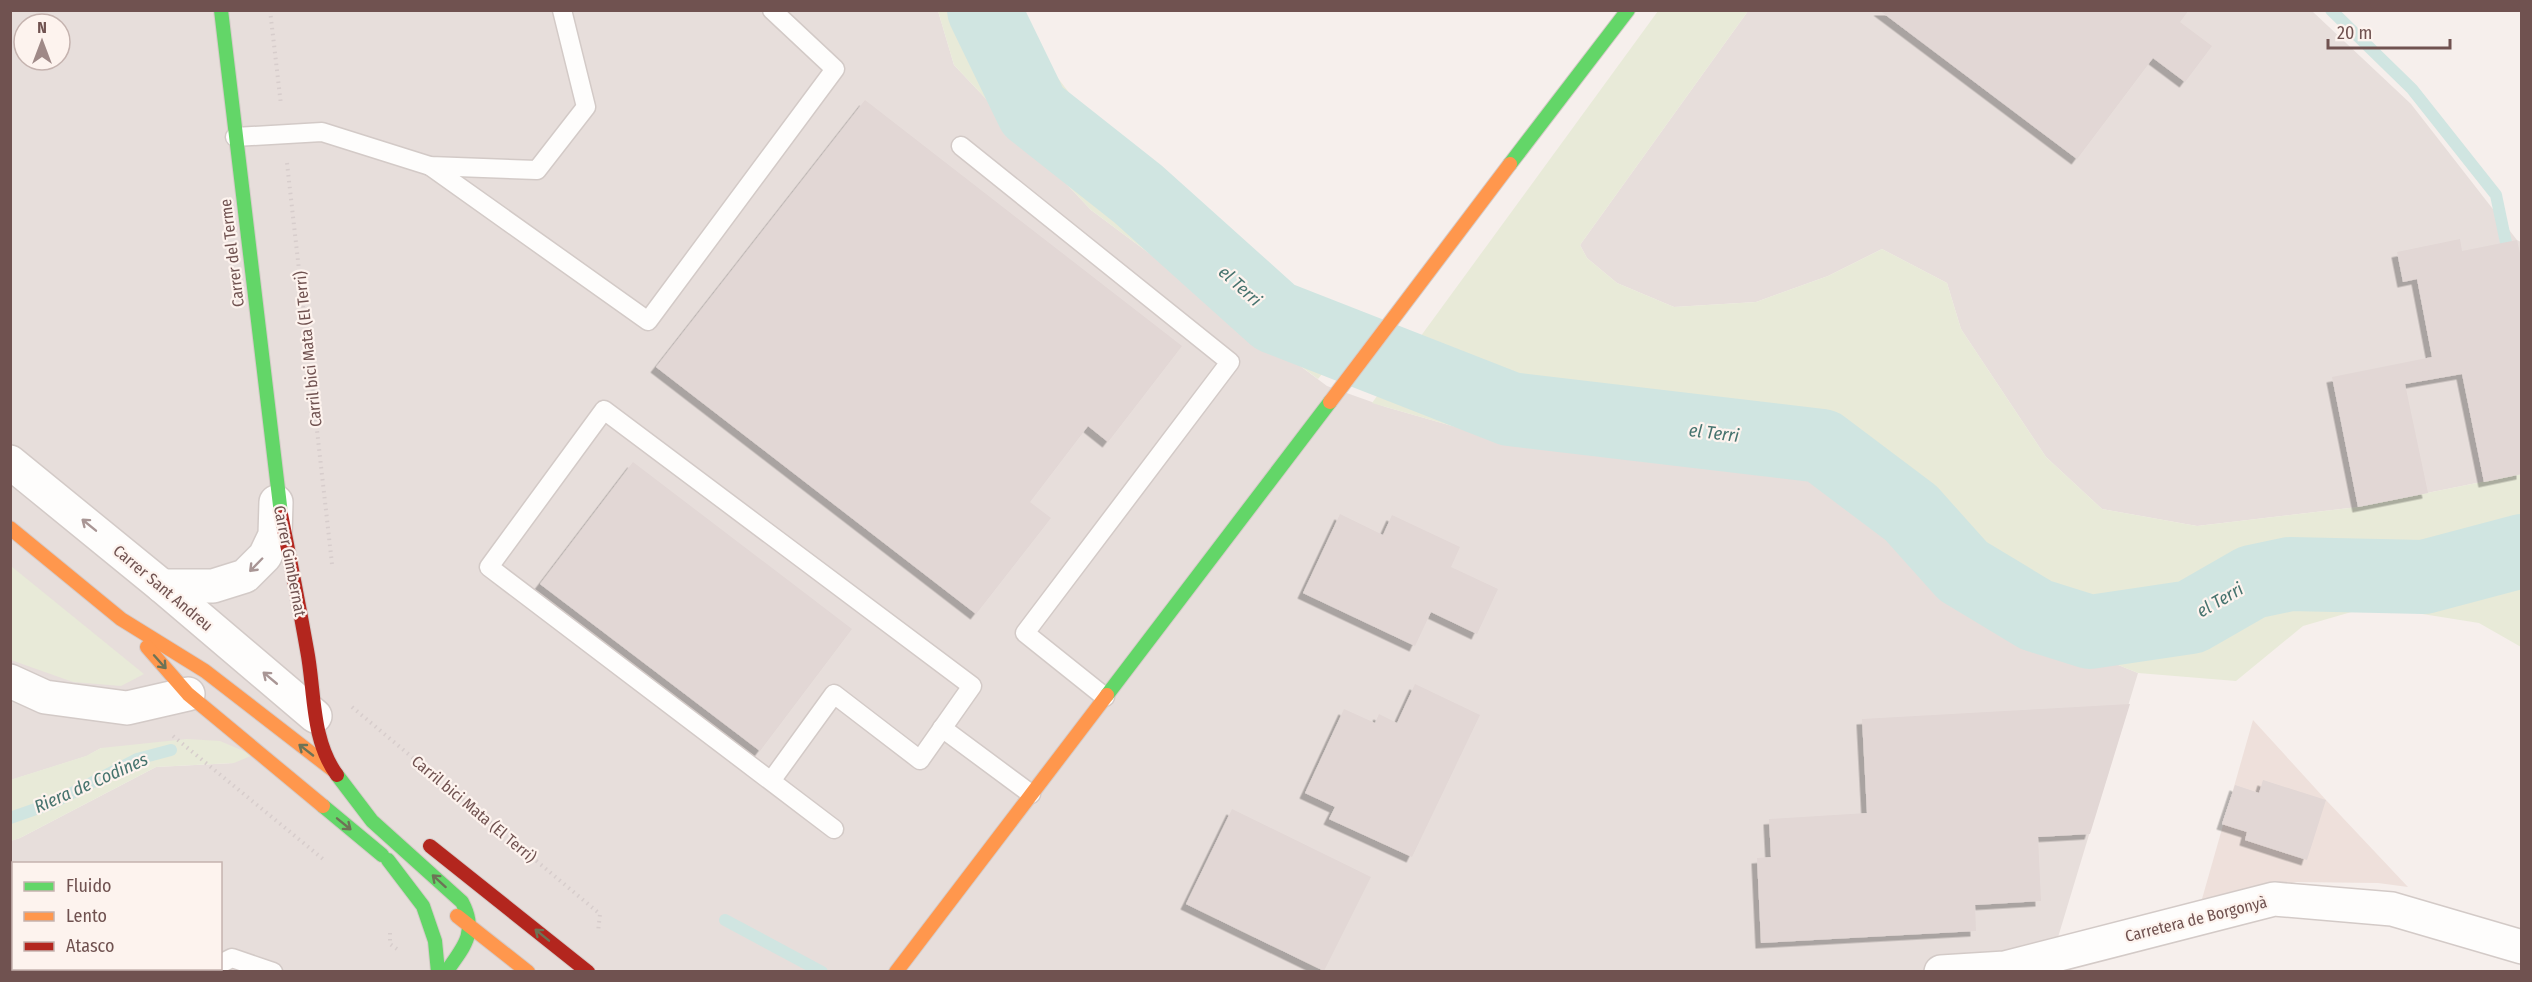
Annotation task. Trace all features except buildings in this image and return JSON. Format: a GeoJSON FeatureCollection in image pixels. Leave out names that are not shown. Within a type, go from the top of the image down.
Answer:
{"type":"FeatureCollection","features":[{"type":"Feature","properties":{"kind":"main road","name":"Carrer del Terme"},"geometry":{"type":"LineString","coordinates":[[221,10],[277,491]]}},
{"type":"Feature","properties":{"kind":"main road"},"geometry":{"type":"LineString","coordinates":[[896,972],[1628,10]]}},
{"type":"Feature","properties":{"kind":"main road","name":"Carrer Gimbernat"},"geometry":{"type":"LineString","coordinates":[[277,491],[308,653],[315,716],[334,771]]}},
{"type":"Feature","properties":{"kind":"main road"},"geometry":{"type":"LineString","coordinates":[[10,528],[121,619],[205,671],[379,806]]}},
{"type":"Feature","properties":{"kind":"main road"},"geometry":{"type":"LineString","coordinates":[[121,619],[188,694],[388,860],[528,972]]}},
{"type":"Feature","properties":{"kind":"main road"},"geometry":{"type":"LineString","coordinates":[[334,771],[372,821],[462,902],[470,913],[477,931]]}},
{"type":"Feature","properties":{"kind":"main road"},"geometry":{"type":"LineString","coordinates":[[415,834],[588,972]]}},
{"type":"Feature","properties":{"kind":"main road"},"geometry":{"type":"LineString","coordinates":[[388,860],[423,906],[435,941],[438,972]]}},
{"type":"Feature","properties":{"kind":"main road"},"geometry":{"type":"LineString","coordinates":[[446,972],[477,931],[493,930],[503,934]]}},
{"type":"Feature","properties":{"kind":"street","name":"Carrer Sant Andreu"},"geometry":{"type":"LineString","coordinates":[[10,462],[162,586],[315,716]]}},
{"type":"Feature","properties":{"kind":"street","name":"Carrer Gimbernat"},"geometry":{"type":"LineString","coordinates":[[162,586],[213,586],[245,576],[265,556],[275,535],[277,491]]}},
{"type":"Feature","properties":{"kind":"street"},"geometry":{"type":"LineString","coordinates":[[10,681],[45,697],[127,708],[188,694]]}},
{"type":"Feature","properties":{"kind":"street","name":"Carretera de Borgonyà"},"geometry":{"type":"LineString","coordinates":[[1941,972],[2005,968],[2274,899],[2392,909],[2522,947]]}},
{"type":"Feature","properties":{"kind":"lane"},"geometry":{"type":"LineString","coordinates":[[235,137],[322,132],[430,166],[537,170],[586,106],[562,10]]}},
{"type":"Feature","properties":{"kind":"lane"},"geometry":{"type":"LineString","coordinates":[[430,166],[648,321],[835,69],[772,10]]}},
{"type":"Feature","properties":{"kind":"lane"},"geometry":{"type":"LineString","coordinates":[[962,146],[1230,362],[1024,633],[1105,697]]}},
{"type":"Feature","properties":{"kind":"lane"},"geometry":{"type":"LineString","coordinates":[[771,781],[834,694],[920,760],[972,686],[604,410],[489,567],[834,830]]}},
{"type":"Feature","properties":{"kind":"lane"},"geometry":{"type":"LineString","coordinates":[[942,728],[1031,794]]}},
{"type":"Feature","properties":{"kind":"lane"},"geometry":{"type":"LineString","coordinates":[[222,963],[232,958],[273,972]]}},
{"type":"Feature","properties":{"kind":"path","name":"Carril bici Mata (El Terri)"},"geometry":{"type":"LineString","coordinates":[[270,10],[333,570]]}},
{"type":"Feature","properties":{"kind":"path","name":"Carril bici Mata (El Terri)"},"geometry":{"type":"LineString","coordinates":[[348,704],[600,914]]}},
{"type":"Feature","properties":{"kind":"path"},"geometry":{"type":"LineString","coordinates":[[138,707],[332,866]]}},
{"type":"Feature","properties":{"kind":"path"},"geometry":{"type":"LineString","coordinates":[[390,927],[390,944],[399,951]]}},
{"type":"Feature","properties":{"kind":"shaded area"},"geometry":{"type":"Polygon","coordinates":[[[11,11],[938,11],[954,65],[1091,210],[1327,386],[1386,407],[1515,444],[1546,447],[1700,437],[1816,467],[1840,476],[1930,576],[1943,594],[2138,673],[2049,967],[2013,971],[11,971],[10,841],[20,838],[156,767],[234,763],[101,748],[87,756],[11,780],[11,11]]]}},
{"type":"Feature","properties":{"kind":"shaded area"},"geometry":{"type":"Polygon","coordinates":[[[1748,11],[2312,11],[2411,104],[2517,240],[2521,242],[2521,474],[2358,507],[2197,526],[2102,509],[2046,457],[1961,329],[1947,283],[1882,249],[1828,276],[1756,302],[1674,307],[1617,283],[1587,258],[1580,245],[1748,11]]]}},
{"type":"Feature","properties":{"kind":"shaded area"},"geometry":{"type":"Polygon","coordinates":[[[2253,720],[2408,887],[2378,883],[2296,882],[2200,906],[2253,720]]]}},
{"type":"Feature","properties":{"kind":"green space"},"geometry":{"type":"Polygon","coordinates":[[[938,11],[1021,11],[1050,68],[1105,139],[1221,228],[1353,336],[1318,379],[1091,210],[954,65],[938,11]]]}},
{"type":"Feature","properties":{"kind":"green space"},"geometry":{"type":"Polygon","coordinates":[[[1658,11],[1748,11],[1580,245],[1587,258],[1617,283],[1674,307],[1756,302],[1828,276],[1882,249],[1947,283],[1961,329],[2046,457],[2102,509],[2197,526],[2358,507],[2521,474],[2521,647],[2479,623],[2372,606],[2303,626],[2236,681],[2138,673],[1943,594],[1930,576],[1840,477],[1816,467],[1700,437],[1546,447],[1515,444],[1372,403],[1658,11]]]}},
{"type":"Feature","properties":{"kind":"green space"},"geometry":{"type":"Polygon","coordinates":[[[11,566],[144,674],[121,686],[73,682],[11,660],[11,566]]]}},
{"type":"Feature","properties":{"kind":"green space"},"geometry":{"type":"Polygon","coordinates":[[[187,739],[220,741],[253,755],[234,763],[156,767],[11,841],[10,780],[86,756],[101,748],[187,739]]]}},
{"type":"Feature","properties":{"kind":"waterway","name":"el Terri"},"geometry":{"type":"LineString","coordinates":[[984,10],[1033,111],[1138,194],[1275,317],[1510,409],[1822,446],[1911,513],[1963,571],[2036,615],[2090,632],[2191,617],[2252,582],[2290,574],[2424,577],[2522,551]]}},
{"type":"Feature","properties":{"kind":"waterway"},"geometry":{"type":"LineString","coordinates":[[2331,10],[2412,89],[2496,195],[2509,257]]}},
{"type":"Feature","properties":{"kind":"waterway","name":"Riera de Codines"},"geometry":{"type":"LineString","coordinates":[[10,818],[53,803],[137,759],[171,750]]}},
{"type":"Feature","properties":{"kind":"waterway","name":"Riera de Codines"},"geometry":{"type":"LineString","coordinates":[[725,920],[822,972]]}},
{"type":"Feature","properties":{"kind":"traffic: fast"},"geometry":{"type":"LineString","coordinates":[[221,10],[281,514]]}},
{"type":"Feature","properties":{"kind":"traffic: fast"},"geometry":{"type":"LineString","coordinates":[[1510,164],[1628,10]]}},
{"type":"Feature","properties":{"kind":"traffic: fast"},"geometry":{"type":"LineString","coordinates":[[1107,695],[1330,402]]}},
{"type":"Feature","properties":{"kind":"traffic: fast"},"geometry":{"type":"LineString","coordinates":[[337,775],[372,821],[462,902],[467,913],[469,931],[463,947],[446,972]]}},
{"type":"Feature","properties":{"kind":"traffic: fast"},"geometry":{"type":"LineString","coordinates":[[323,806],[382,855]]}},
{"type":"Feature","properties":{"kind":"traffic: fast"},"geometry":{"type":"LineString","coordinates":[[388,860],[423,906],[435,941],[438,972]]}},
{"type":"Feature","properties":{"kind":"traffic: slow"},"geometry":{"type":"LineString","coordinates":[[1330,402],[1510,164]]}},
{"type":"Feature","properties":{"kind":"traffic: slow"},"geometry":{"type":"LineString","coordinates":[[10,528],[121,619],[205,671],[333,770]]}},
{"type":"Feature","properties":{"kind":"traffic: slow"},"geometry":{"type":"LineString","coordinates":[[147,647],[188,694],[323,806]]}},
{"type":"Feature","properties":{"kind":"traffic: slow"},"geometry":{"type":"LineString","coordinates":[[896,972],[1107,695]]}},
{"type":"Feature","properties":{"kind":"traffic: slow"},"geometry":{"type":"LineString","coordinates":[[457,916],[528,972]]}},
{"type":"Feature","properties":{"kind":"traffic: jam"},"geometry":{"type":"LineString","coordinates":[[281,514],[310,666],[318,731],[322,746],[337,775]]}},
{"type":"Feature","properties":{"kind":"traffic: jam"},"geometry":{"type":"LineString","coordinates":[[430,846],[588,972]]}}]}
